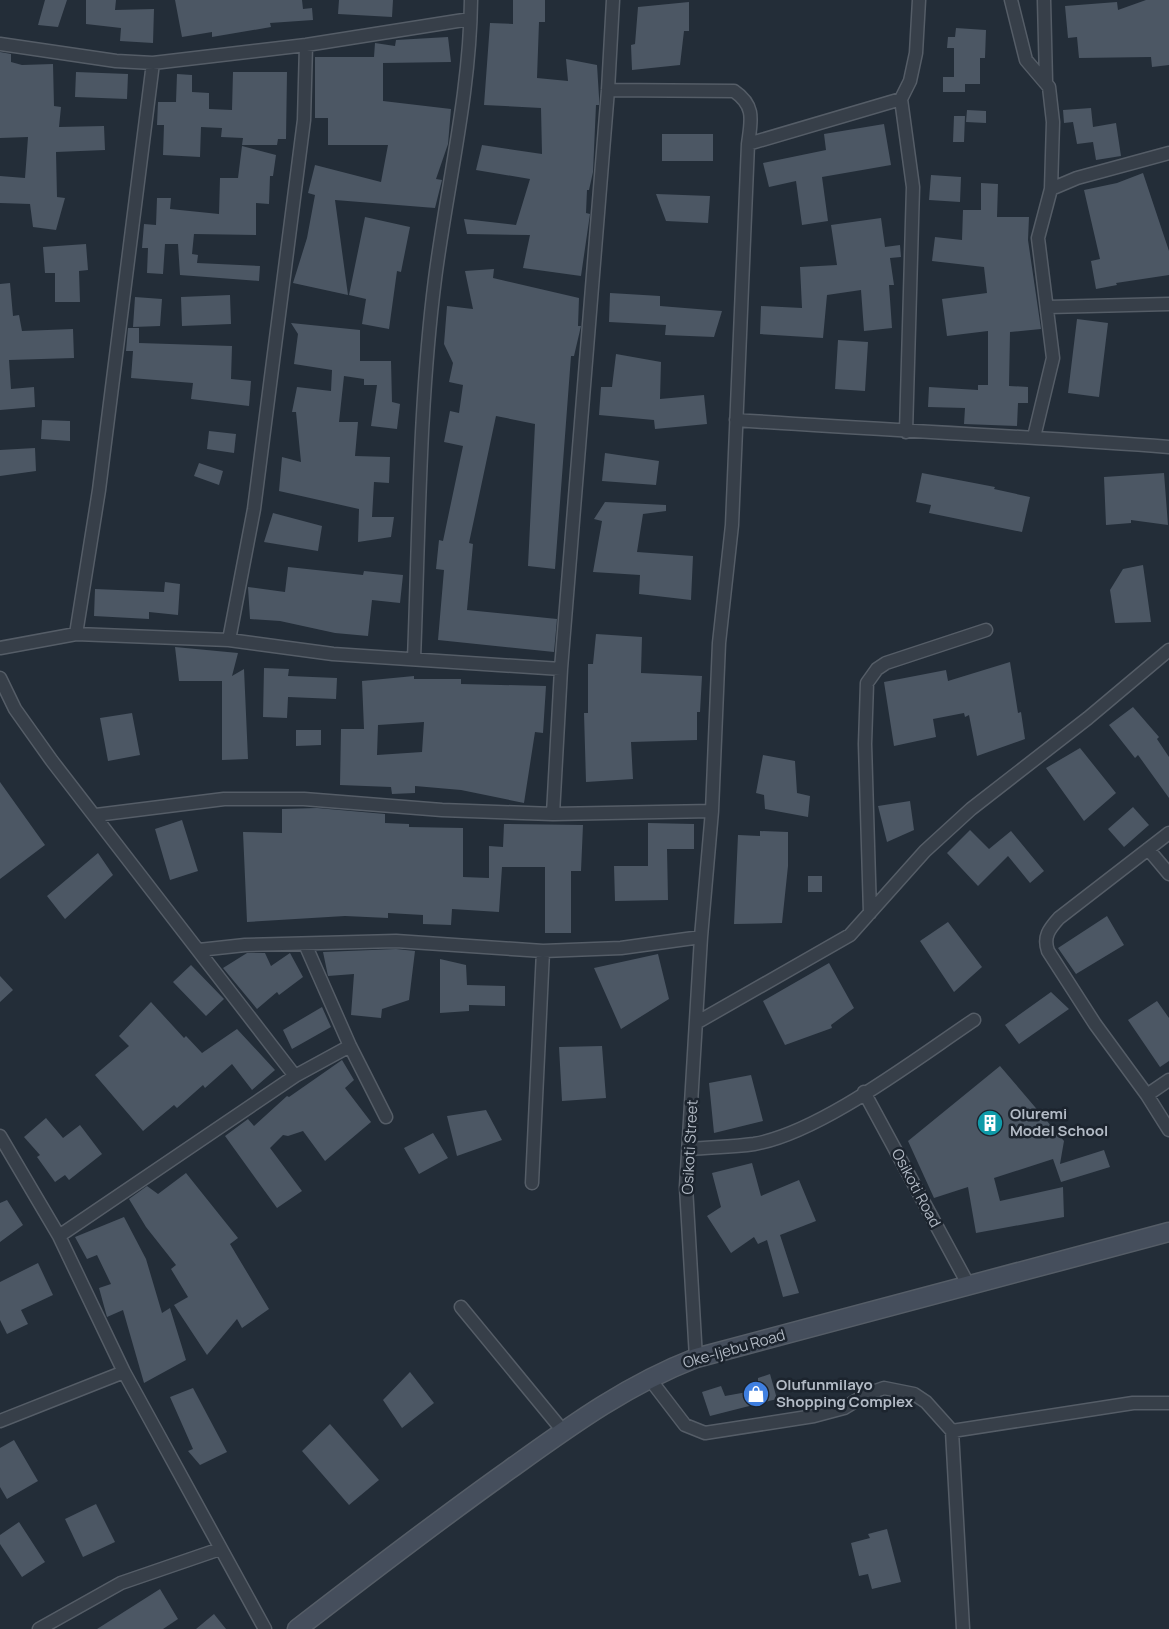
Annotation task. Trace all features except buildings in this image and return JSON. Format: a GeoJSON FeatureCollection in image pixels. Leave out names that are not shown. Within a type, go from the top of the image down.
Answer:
{"type":"FeatureCollection","features":[{"type":"Feature","properties":{"kind":"main road","name":"Oke-Ijebu Road"},"geometry":{"type":"LineString","coordinates":[[299,1628],[468,1499],[591,1411],[649,1378],[696,1358],[1169,1232]]}},
{"type":"Feature","properties":{"kind":"street"},"geometry":{"type":"LineString","coordinates":[[414,659],[426,362],[435,277],[463,115],[471,0]]}},
{"type":"Feature","properties":{"kind":"street"},"geometry":{"type":"LineString","coordinates":[[553,814],[561,669],[608,90],[613,0]]}},
{"type":"Feature","properties":{"kind":"street"},"geometry":{"type":"LineString","coordinates":[[906,432],[913,187],[901,99],[910,81],[916,52],[919,0]]}},
{"type":"Feature","properties":{"kind":"street"},"geometry":{"type":"LineString","coordinates":[[1011,0],[1026,60],[1046,81]]}},
{"type":"Feature","properties":{"kind":"street"},"geometry":{"type":"LineString","coordinates":[[1034,436],[1053,358],[1038,238],[1051,189],[1053,122],[1046,81],[1044,0]]}},
{"type":"Feature","properties":{"kind":"street"},"geometry":{"type":"LineString","coordinates":[[0,44],[116,61],[153,63],[306,45],[471,19]]}},
{"type":"Feature","properties":{"kind":"street"},"geometry":{"type":"LineString","coordinates":[[229,640],[254,509],[304,120],[306,45]]}},
{"type":"Feature","properties":{"kind":"street"},"geometry":{"type":"LineString","coordinates":[[76,634],[99,490],[153,63]]}},
{"type":"Feature","properties":{"kind":"street","name":"Osikoti Street"},"geometry":{"type":"LineString","coordinates":[[608,90],[735,92],[744,98],[752,111],[748,144],[732,525],[719,653],[712,812],[701,937],[686,1187],[696,1358]]}},
{"type":"Feature","properties":{"kind":"street"},"geometry":{"type":"LineString","coordinates":[[748,144],[901,99]]}},
{"type":"Feature","properties":{"kind":"street"},"geometry":{"type":"LineString","coordinates":[[1051,189],[1077,178],[1169,153]]}},
{"type":"Feature","properties":{"kind":"street"},"geometry":{"type":"LineString","coordinates":[[1047,307],[1169,304]]}},
{"type":"Feature","properties":{"kind":"street"},"geometry":{"type":"LineString","coordinates":[[736,420],[906,432],[1034,436],[1169,447]]}},
{"type":"Feature","properties":{"kind":"street"},"geometry":{"type":"LineString","coordinates":[[870,913],[865,744],[867,683],[877,669],[886,663],[986,630]]}},
{"type":"Feature","properties":{"kind":"street"},"geometry":{"type":"LineString","coordinates":[[0,648],[76,634],[229,640],[333,654],[561,669]]}},
{"type":"Feature","properties":{"kind":"street"},"geometry":{"type":"LineString","coordinates":[[696,1023],[830,949],[850,935],[925,851],[971,809],[1088,718],[1169,650]]}},
{"type":"Feature","properties":{"kind":"street"},"geometry":{"type":"LineString","coordinates":[[0,678],[21,717],[296,1076]]}},
{"type":"Feature","properties":{"kind":"street"},"geometry":{"type":"LineString","coordinates":[[96,815],[224,799],[304,799],[442,810],[553,814],[712,812]]}},
{"type":"Feature","properties":{"kind":"street"},"geometry":{"type":"LineString","coordinates":[[1169,833],[1059,918],[1049,930],[1045,942],[1048,951],[1095,1024],[1147,1095],[1169,1130]]}},
{"type":"Feature","properties":{"kind":"street"},"geometry":{"type":"LineString","coordinates":[[1148,849],[1169,874]]}},
{"type":"Feature","properties":{"kind":"street"},"geometry":{"type":"LineString","coordinates":[[199,950],[245,945],[396,941],[543,951],[621,948],[701,937]]}},
{"type":"Feature","properties":{"kind":"street"},"geometry":{"type":"LineString","coordinates":[[305,944],[350,1046],[386,1117]]}},
{"type":"Feature","properties":{"kind":"street"},"geometry":{"type":"LineString","coordinates":[[532,1183],[543,951]]}},
{"type":"Feature","properties":{"kind":"street"},"geometry":{"type":"LineString","coordinates":[[690,1149],[755,1144],[810,1124],[864,1092],[974,1020]]}},
{"type":"Feature","properties":{"kind":"street"},"geometry":{"type":"LineString","coordinates":[[59,1236],[296,1076],[350,1046]]}},
{"type":"Feature","properties":{"kind":"street"},"geometry":{"type":"LineString","coordinates":[[1147,1095],[1169,1080]]}},
{"type":"Feature","properties":{"kind":"street","name":"Osikoti Road"},"geometry":{"type":"LineString","coordinates":[[864,1092],[968,1284]]}},
{"type":"Feature","properties":{"kind":"street"},"geometry":{"type":"LineString","coordinates":[[0,1136],[59,1236],[124,1372],[265,1629]]}},
{"type":"Feature","properties":{"kind":"street"},"geometry":{"type":"LineString","coordinates":[[461,1307],[563,1431]]}},
{"type":"Feature","properties":{"kind":"street"},"geometry":{"type":"LineString","coordinates":[[0,1421],[124,1372]]}},
{"type":"Feature","properties":{"kind":"street"},"geometry":{"type":"LineString","coordinates":[[649,1378],[685,1425],[705,1433],[814,1416],[844,1408],[867,1394],[884,1388],[914,1394],[926,1402],[952,1431],[963,1629]]}},
{"type":"Feature","properties":{"kind":"street"},"geometry":{"type":"LineString","coordinates":[[952,1431],[1133,1403],[1169,1403]]}},
{"type":"Feature","properties":{"kind":"street"},"geometry":{"type":"LineString","coordinates":[[39,1629],[121,1583],[220,1549]]}},
{"type":"Feature","properties":{"kind":"place","name":"Oluremi Model School"},"geometry":{"type":"Point","coordinates":[990,1123]}},
{"type":"Feature","properties":{"kind":"place","name":"Olufunmilayo Shopping Complex"},"geometry":{"type":"Point","coordinates":[756,1394]}}]}
